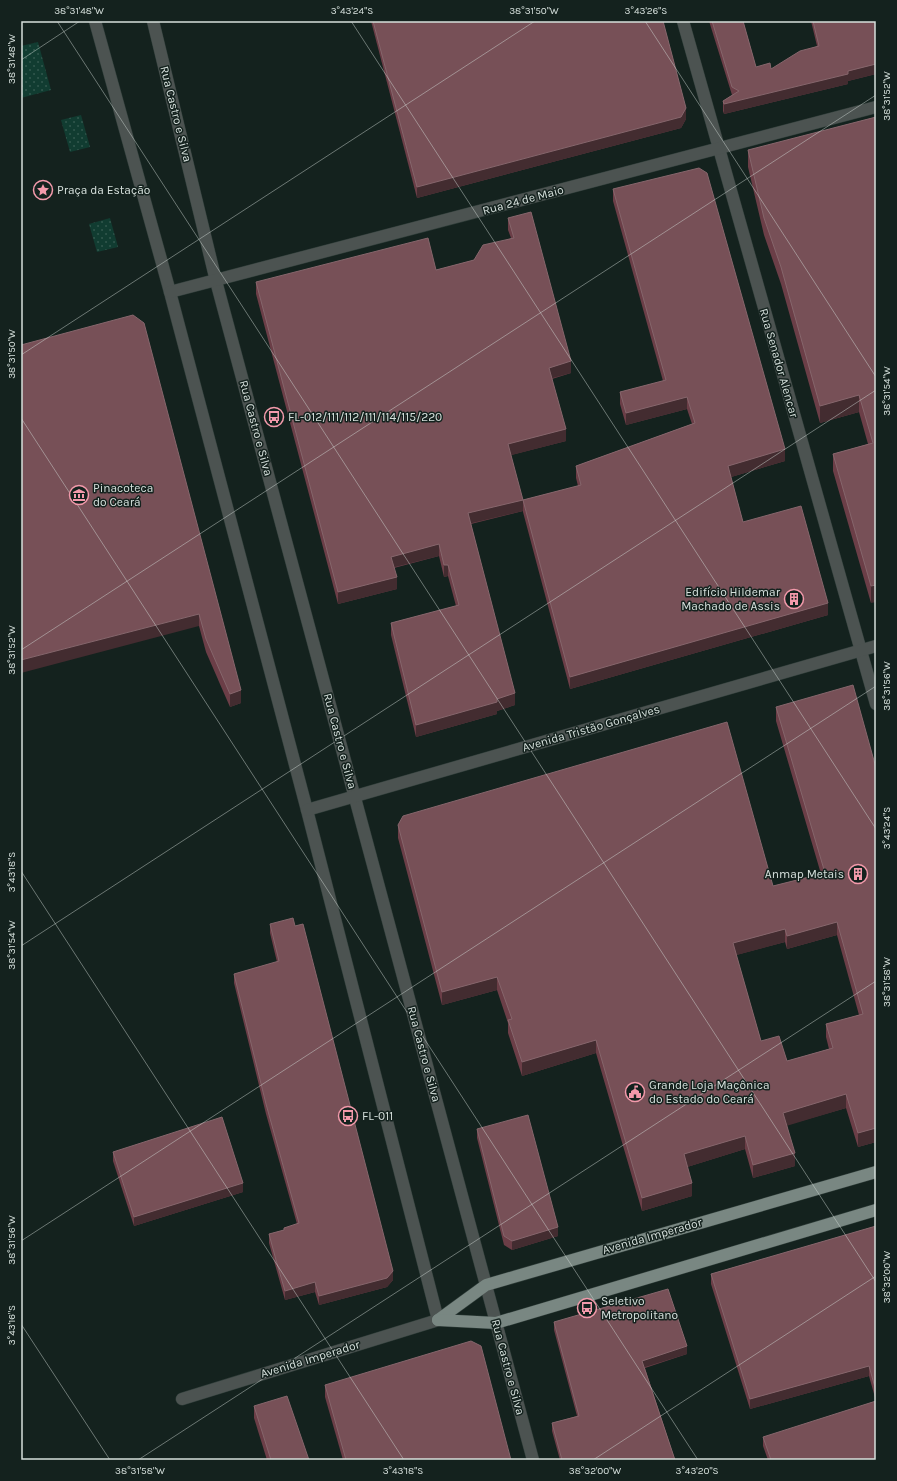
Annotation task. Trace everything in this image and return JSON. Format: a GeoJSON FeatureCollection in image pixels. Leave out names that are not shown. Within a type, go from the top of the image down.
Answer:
{"type":"FeatureCollection","features":[{"type":"Feature","properties":{"kind":"main road","name":"Avenida Imperador"},"geometry":{"type":"LineString","coordinates":[[438,1320],[486,1285],[876,1172]]}},
{"type":"Feature","properties":{"kind":"main road","name":"Avenida Imperador"},"geometry":{"type":"LineString","coordinates":[[438,1320],[496,1323],[876,1210]]}},
{"type":"Feature","properties":{"kind":"street"},"geometry":{"type":"LineString","coordinates":[[95,21],[170,292],[307,810],[438,1320]]}},
{"type":"Feature","properties":{"kind":"street","name":"Rua Castro e Silva"},"geometry":{"type":"LineString","coordinates":[[153,21],[216,280],[533,1460]]}},
{"type":"Feature","properties":{"kind":"street","name":"Rua Senador Alencar"},"geometry":{"type":"LineString","coordinates":[[683,21],[876,704]]}},
{"type":"Feature","properties":{"kind":"street","name":"Rua 24 de Maio"},"geometry":{"type":"LineString","coordinates":[[170,292],[876,107]]}},
{"type":"Feature","properties":{"kind":"street","name":"Avenida Tristão Gonçalves"},"geometry":{"type":"LineString","coordinates":[[307,810],[876,646]]}},
{"type":"Feature","properties":{"kind":"street","name":"Avenida Imperador"},"geometry":{"type":"LineString","coordinates":[[182,1399],[438,1320]]}},
{"type":"Feature","properties":{"kind":"green space"},"geometry":{"type":"Polygon","coordinates":[[[38,42],[51,90],[21,98],[21,46],[38,42]]]}},
{"type":"Feature","properties":{"kind":"green space"},"geometry":{"type":"Polygon","coordinates":[[[81,115],[90,147],[70,152],[61,120],[81,115]]]}},
{"type":"Feature","properties":{"kind":"green space"},"geometry":{"type":"Polygon","coordinates":[[[110,218],[118,247],[97,252],[89,224],[110,218]]]}},
{"type":"Feature","properties":{"kind":"building"},"geometry":{"type":"Polygon","coordinates":[[[373,21],[663,21],[686,108],[681,117],[417,187],[373,21]]]}},
{"type":"Feature","properties":{"kind":"building"},"geometry":{"type":"Polygon","coordinates":[[[712,21],[743,21],[756,67],[770,63],[771,69],[800,51],[819,46],[813,21],[876,21],[876,64],[848,71],[848,74],[724,104],[723,101],[739,91],[732,87],[712,21]]]}},
{"type":"Feature","properties":{"kind":"building"},"geometry":{"type":"Polygon","coordinates":[[[876,117],[876,585],[871,586],[833,454],[873,443],[859,395],[820,406],[781,267],[764,218],[748,150],[876,117]]]}},
{"type":"Feature","properties":{"kind":"building"},"geometry":{"type":"Polygon","coordinates":[[[699,168],[707,173],[785,449],[728,466],[743,522],[801,506],[828,603],[570,677],[523,500],[581,485],[576,466],[695,423],[687,397],[626,413],[620,392],[666,380],[613,189],[699,168]]]}},
{"type":"Feature","properties":{"kind":"building"},"geometry":{"type":"Polygon","coordinates":[[[531,212],[571,361],[549,368],[566,429],[508,444],[523,500],[468,513],[515,693],[497,699],[497,702],[416,725],[391,623],[459,605],[448,565],[444,565],[439,544],[391,557],[397,577],[338,592],[256,282],[428,238],[436,270],[474,260],[483,245],[514,238],[508,218],[531,212]]]}},
{"type":"Feature","properties":{"kind":"building","name":"Pinacoteca do Ceará"},"geometry":{"type":"Polygon","coordinates":[[[133,315],[144,323],[241,690],[230,694],[206,639],[199,614],[21,660],[21,345],[133,315]]]}},
{"type":"Feature","properties":{"kind":"building"},"geometry":{"type":"Polygon","coordinates":[[[853,685],[876,768],[876,1128],[858,1133],[846,1094],[783,1113],[795,1153],[753,1165],[745,1136],[684,1154],[692,1183],[642,1198],[596,1040],[522,1062],[508,1020],[512,1019],[497,977],[442,992],[398,825],[403,816],[727,722],[773,886],[825,873],[776,707],[853,685]],[[837,922],[787,936],[785,929],[733,943],[761,1041],[779,1036],[787,1061],[833,1048],[826,1024],[863,1014],[837,922]]]}},
{"type":"Feature","properties":{"kind":"building"},"geometry":{"type":"Polygon","coordinates":[[[293,918],[295,926],[303,924],[393,1271],[387,1278],[319,1296],[315,1282],[285,1291],[269,1234],[284,1230],[284,1228],[299,1223],[266,1104],[234,974],[279,961],[270,924],[293,918]]]}},
{"type":"Feature","properties":{"kind":"building"},"geometry":{"type":"Polygon","coordinates":[[[528,1115],[558,1227],[512,1241],[504,1236],[477,1129],[528,1115]]]}},
{"type":"Feature","properties":{"kind":"building"},"geometry":{"type":"Polygon","coordinates":[[[222,1117],[243,1183],[134,1217],[113,1152],[222,1117]]]}},
{"type":"Feature","properties":{"kind":"building"},"geometry":{"type":"Polygon","coordinates":[[[876,1226],[876,1391],[869,1366],[750,1399],[711,1274],[876,1226]]]}},
{"type":"Feature","properties":{"kind":"building"},"geometry":{"type":"Polygon","coordinates":[[[668,1289],[687,1346],[642,1361],[675,1460],[562,1460],[552,1423],[579,1416],[554,1322],[668,1289]]]}},
{"type":"Feature","properties":{"kind":"building"},"geometry":{"type":"Polygon","coordinates":[[[471,1341],[481,1346],[511,1460],[346,1460],[325,1385],[471,1341]]]}},
{"type":"Feature","properties":{"kind":"building"},"geometry":{"type":"Polygon","coordinates":[[[287,1396],[309,1460],[271,1460],[254,1406],[287,1396]]]}},
{"type":"Feature","properties":{"kind":"building"},"geometry":{"type":"Polygon","coordinates":[[[876,1401],[876,1460],[771,1460],[763,1437],[876,1401]]]}},
{"type":"Feature","properties":{"kind":"place","name":"Praça da Estação"},"geometry":{"type":"Point","coordinates":[43,190]}},
{"type":"Feature","properties":{"kind":"place","name":"FL-012/111/112/111/114/115/220"},"geometry":{"type":"Point","coordinates":[274,417]}},
{"type":"Feature","properties":{"kind":"place","name":"Pinacoteca do Ceará"},"geometry":{"type":"Point","coordinates":[79,495]}},
{"type":"Feature","properties":{"kind":"place","name":"Edifício Hildemar Machado de Assis"},"geometry":{"type":"Point","coordinates":[794,599]}},
{"type":"Feature","properties":{"kind":"place","name":"Anmap Metais"},"geometry":{"type":"Point","coordinates":[858,874]}},
{"type":"Feature","properties":{"kind":"place","name":"Grande Loja Maçônica do Estado do Ceará"},"geometry":{"type":"Point","coordinates":[635,1092]}},
{"type":"Feature","properties":{"kind":"place","name":"FL-011"},"geometry":{"type":"Point","coordinates":[348,1116]}},
{"type":"Feature","properties":{"kind":"place","name":"Seletivo Metropolitano"},"geometry":{"type":"Point","coordinates":[587,1308]}}]}
